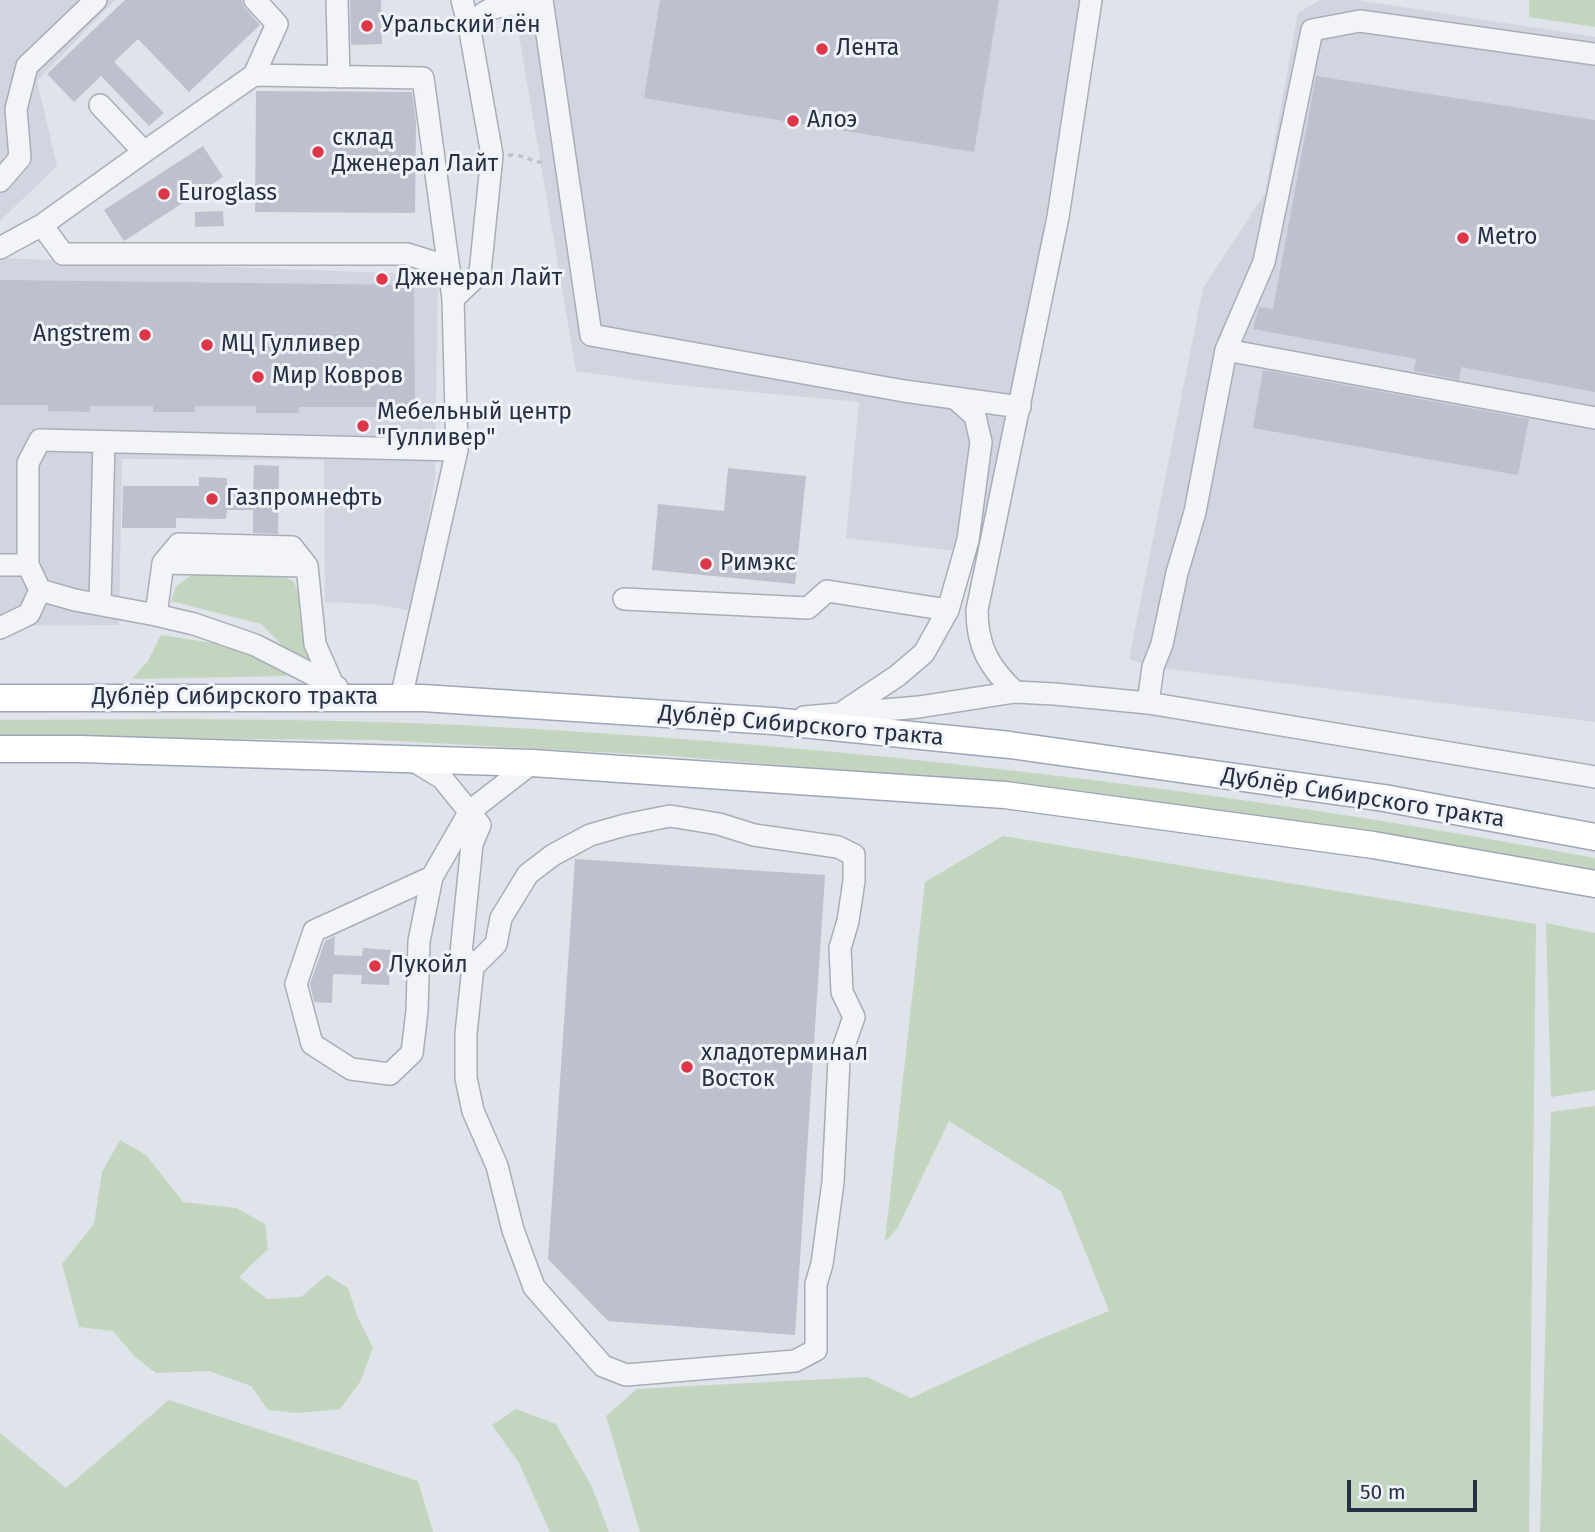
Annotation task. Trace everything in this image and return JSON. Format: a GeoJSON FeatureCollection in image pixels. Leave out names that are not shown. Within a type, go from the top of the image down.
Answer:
{"type":"FeatureCollection","features":[{"type":"Feature","properties":{"kind":"main road","name":"Дублёр Сибирского тракта"},"geometry":{"type":"LineString","coordinates":[[0,698],[401,698],[774,721],[1010,745],[1384,798],[1595,837]]}},
{"type":"Feature","properties":{"kind":"main road","name":"Дублёр Сибирского тракта"},"geometry":{"type":"LineString","coordinates":[[0,749],[532,762],[1005,795],[1373,845],[1595,884]]}},
{"type":"Feature","properties":{"kind":"lane"},"geometry":{"type":"LineString","coordinates":[[0,181],[19,158],[16,109],[27,66],[96,0]]}},
{"type":"Feature","properties":{"kind":"lane"},"geometry":{"type":"LineString","coordinates":[[0,248],[41,225],[254,75],[277,24],[255,0]]}},
{"type":"Feature","properties":{"kind":"lane"},"geometry":{"type":"LineString","coordinates":[[337,0],[339,77]]}},
{"type":"Feature","properties":{"kind":"lane"},"geometry":{"type":"LineString","coordinates":[[453,299],[480,273],[492,156],[462,0]]}},
{"type":"Feature","properties":{"kind":"lane"},"geometry":{"type":"LineString","coordinates":[[1015,691],[995,672],[982,648],[977,630],[977,610],[1058,217],[1091,0]]}},
{"type":"Feature","properties":{"kind":"lane"},"geometry":{"type":"LineString","coordinates":[[470,32],[480,16],[495,8],[542,5],[590,332],[593,337],[956,400],[1020,407]]}},
{"type":"Feature","properties":{"kind":"lane"},"geometry":{"type":"LineString","coordinates":[[1148,703],[1153,667],[1162,644],[1177,573],[1195,512],[1226,350],[1264,262],[1312,30],[1360,21],[1595,54]]}},
{"type":"Feature","properties":{"kind":"lane"},"geometry":{"type":"LineString","coordinates":[[254,75],[424,78],[453,299],[457,450],[401,698]]}},
{"type":"Feature","properties":{"kind":"lane"},"geometry":{"type":"LineString","coordinates":[[100,105],[144,152]]}},
{"type":"Feature","properties":{"kind":"lane"},"geometry":{"type":"LineString","coordinates":[[41,225],[63,254],[407,254],[449,267]]}},
{"type":"Feature","properties":{"kind":"lane"},"geometry":{"type":"LineString","coordinates":[[1226,350],[1595,418]]}},
{"type":"Feature","properties":{"kind":"lane"},"geometry":{"type":"LineString","coordinates":[[841,713],[897,676],[924,653],[948,610],[968,540],[981,442],[975,416],[956,400]]}},
{"type":"Feature","properties":{"kind":"lane"},"geometry":{"type":"LineString","coordinates":[[365,699],[255,645],[156,615],[75,600],[40,590],[28,565],[28,463],[40,440],[457,450]]}},
{"type":"Feature","properties":{"kind":"lane"},"geometry":{"type":"LineString","coordinates":[[100,604],[104,442]]}},
{"type":"Feature","properties":{"kind":"lane"},"geometry":{"type":"LineString","coordinates":[[156,615],[163,564],[179,544],[292,547],[307,566],[315,645],[333,685]]}},
{"type":"Feature","properties":{"kind":"lane"},"geometry":{"type":"LineString","coordinates":[[0,565],[28,565]]}},
{"type":"Feature","properties":{"kind":"lane"},"geometry":{"type":"LineString","coordinates":[[0,628],[29,614],[40,590]]}},
{"type":"Feature","properties":{"kind":"lane"},"geometry":{"type":"LineString","coordinates":[[624,599],[808,608],[827,591],[948,610]]}},
{"type":"Feature","properties":{"kind":"lane"},"geometry":{"type":"LineString","coordinates":[[774,721],[919,707],[1015,691],[1148,703],[1595,777]]}},
{"type":"Feature","properties":{"kind":"lane"},"geometry":{"type":"LineString","coordinates":[[407,757],[442,778],[480,825],[472,844],[461,953],[473,967],[466,1034],[466,1078],[472,1111],[497,1166],[513,1230],[534,1287],[603,1366],[626,1375],[796,1361],[816,1350],[816,1284],[822,1264],[833,1182],[839,1060],[854,1017],[842,992],[840,948],[848,921],[855,855],[838,847],[754,835],[719,824],[670,816],[590,835],[552,855],[528,874],[500,918],[496,944],[473,967]]}},
{"type":"Feature","properties":{"kind":"lane"},"geometry":{"type":"LineString","coordinates":[[432,877],[314,931],[296,984],[312,1044],[351,1069],[390,1074],[412,1053],[417,1011],[419,941],[432,877],[470,811],[532,762]]}},
{"type":"Feature","properties":{"kind":"path"},"geometry":{"type":"LineString","coordinates":[[492,156],[522,154],[540,163],[566,163]]}},
{"type":"Feature","properties":{"kind":"shaded area"},"geometry":{"type":"Polygon","coordinates":[[[0,0],[115,0],[37,81],[57,166],[0,221],[0,0]]]}},
{"type":"Feature","properties":{"kind":"shaded area"},"geometry":{"type":"Polygon","coordinates":[[[513,0],[1081,0],[990,555],[846,538],[859,402],[666,384],[576,371],[513,0]]]}},
{"type":"Feature","properties":{"kind":"shaded area"},"geometry":{"type":"Polygon","coordinates":[[[1320,0],[1357,0],[1595,37],[1595,722],[1153,667],[1129,659],[1203,288],[1265,193],[1298,13],[1320,0]]]}},
{"type":"Feature","properties":{"kind":"shaded area"},"geometry":{"type":"Polygon","coordinates":[[[0,258],[438,275],[435,477],[413,611],[372,604],[325,602],[324,460],[122,459],[119,625],[9,626],[0,639],[0,258]]]}},
{"type":"Feature","properties":{"kind":"green space"},"geometry":{"type":"Polygon","coordinates":[[[1529,0],[1595,0],[1595,27],[1529,17],[1529,0]]]}},
{"type":"Feature","properties":{"kind":"green space"},"geometry":{"type":"Polygon","coordinates":[[[199,570],[273,570],[294,582],[302,602],[304,633],[313,671],[261,624],[171,601],[176,586],[199,570]]]}},
{"type":"Feature","properties":{"kind":"green space"},"geometry":{"type":"Polygon","coordinates":[[[161,635],[238,647],[275,663],[287,676],[132,679],[148,661],[161,635]]]}},
{"type":"Feature","properties":{"kind":"green space"},"geometry":{"type":"Polygon","coordinates":[[[0,720],[287,720],[459,725],[602,733],[887,757],[1171,790],[1454,833],[1595,858],[1595,875],[1030,789],[876,773],[671,756],[378,740],[0,737],[0,720]]]}},
{"type":"Feature","properties":{"kind":"green space"},"geometry":{"type":"Polygon","coordinates":[[[1003,836],[1536,924],[1529,1532],[640,1532],[606,1416],[637,1389],[867,1377],[911,1398],[1040,1339],[1109,1311],[1061,1191],[949,1121],[897,1229],[885,1241],[925,882],[1003,836]]]}},
{"type":"Feature","properties":{"kind":"green space"},"geometry":{"type":"Polygon","coordinates":[[[1546,923],[1595,933],[1595,1090],[1551,1097],[1546,923]]]}},
{"type":"Feature","properties":{"kind":"green space"},"geometry":{"type":"Polygon","coordinates":[[[1595,1106],[1595,1532],[1540,1532],[1551,1112],[1595,1106]]]}},
{"type":"Feature","properties":{"kind":"green space"},"geometry":{"type":"Polygon","coordinates":[[[120,1140],[146,1155],[183,1202],[236,1208],[265,1224],[268,1249],[239,1277],[267,1299],[301,1297],[327,1275],[348,1288],[358,1318],[373,1348],[360,1382],[340,1409],[297,1413],[268,1410],[251,1386],[209,1371],[156,1373],[135,1357],[113,1331],[79,1327],[62,1264],[94,1224],[102,1172],[120,1140]]]}},
{"type":"Feature","properties":{"kind":"green space"},"geometry":{"type":"Polygon","coordinates":[[[169,1400],[418,1481],[433,1532],[0,1532],[0,1433],[66,1488],[169,1400]]]}},
{"type":"Feature","properties":{"kind":"green space"},"geometry":{"type":"Polygon","coordinates":[[[516,1409],[556,1424],[591,1485],[609,1532],[550,1532],[519,1463],[492,1425],[516,1409]]]}},
{"type":"Feature","properties":{"kind":"building"},"geometry":{"type":"Polygon","coordinates":[[[125,0],[242,0],[245,8],[260,25],[189,92],[138,39],[114,62],[164,113],[149,126],[101,76],[74,102],[47,74],[125,0]]]}},
{"type":"Feature","properties":{"kind":"building"},"geometry":{"type":"Polygon","coordinates":[[[350,0],[381,0],[382,44],[351,45],[350,0]]]}},
{"type":"Feature","properties":{"kind":"building","name":"Лента"},"geometry":{"type":"Polygon","coordinates":[[[660,0],[999,0],[974,152],[644,98],[660,0]]]}},
{"type":"Feature","properties":{"kind":"building"},"geometry":{"type":"Polygon","coordinates":[[[1316,76],[1595,120],[1595,392],[1461,367],[1459,380],[1414,371],[1416,359],[1253,329],[1259,307],[1273,309],[1316,76]]]}},
{"type":"Feature","properties":{"kind":"building"},"geometry":{"type":"Polygon","coordinates":[[[256,91],[412,92],[416,120],[415,213],[255,212],[256,91]]]}},
{"type":"Feature","properties":{"kind":"building","name":"Euroglass"},"geometry":{"type":"Polygon","coordinates":[[[203,146],[223,177],[124,241],[104,210],[203,146]]]}},
{"type":"Feature","properties":{"kind":"building"},"geometry":{"type":"Polygon","coordinates":[[[223,211],[224,226],[195,227],[195,212],[223,211]]]}},
{"type":"Feature","properties":{"kind":"building","name":"МЦ Гулливер"},"geometry":{"type":"Polygon","coordinates":[[[0,280],[414,285],[415,416],[380,415],[380,407],[299,407],[299,413],[256,413],[256,406],[195,406],[195,412],[153,412],[153,406],[90,406],[90,412],[48,411],[48,405],[0,405],[0,280]]]}},
{"type":"Feature","properties":{"kind":"building"},"geometry":{"type":"Polygon","coordinates":[[[1263,370],[1529,419],[1518,475],[1253,428],[1263,370]]]}},
{"type":"Feature","properties":{"kind":"building"},"geometry":{"type":"Polygon","coordinates":[[[254,465],[279,466],[278,534],[253,533],[253,510],[227,510],[226,519],[176,518],[176,528],[122,528],[123,486],[199,486],[199,477],[227,478],[227,492],[253,492],[254,465]]]}},
{"type":"Feature","properties":{"kind":"building"},"geometry":{"type":"Polygon","coordinates":[[[728,468],[806,476],[795,584],[652,570],[658,504],[724,511],[728,468]]]}},
{"type":"Feature","properties":{"kind":"building","name":"хладотерминал Восток"},"geometry":{"type":"Polygon","coordinates":[[[575,859],[825,875],[795,1335],[608,1321],[548,1259],[575,859]]]}},
{"type":"Feature","properties":{"kind":"building"},"geometry":{"type":"Polygon","coordinates":[[[335,936],[334,955],[362,956],[363,948],[391,950],[389,985],[361,984],[362,975],[333,974],[332,1003],[314,1002],[310,984],[325,941],[335,936]]]}},
{"type":"Feature","properties":{"kind":"place","name":"Уральский лён"},"geometry":{"type":"Point","coordinates":[367,26]}},
{"type":"Feature","properties":{"kind":"place","name":"Лента"},"geometry":{"type":"Point","coordinates":[822,49]}},
{"type":"Feature","properties":{"kind":"place","name":"Алоэ"},"geometry":{"type":"Point","coordinates":[793,121]}},
{"type":"Feature","properties":{"kind":"place","name":"склад Дженерал Лайт"},"geometry":{"type":"Point","coordinates":[318,152]}},
{"type":"Feature","properties":{"kind":"place","name":"Euroglass"},"geometry":{"type":"Point","coordinates":[164,194]}},
{"type":"Feature","properties":{"kind":"place","name":"Metro"},"geometry":{"type":"Point","coordinates":[1463,238]}},
{"type":"Feature","properties":{"kind":"place","name":"Дженерал Лайт"},"geometry":{"type":"Point","coordinates":[382,279]}},
{"type":"Feature","properties":{"kind":"place","name":"Angstrem"},"geometry":{"type":"Point","coordinates":[145,335]}},
{"type":"Feature","properties":{"kind":"place","name":"МЦ Гулливер"},"geometry":{"type":"Point","coordinates":[207,345]}},
{"type":"Feature","properties":{"kind":"place","name":"Мир Ковров"},"geometry":{"type":"Point","coordinates":[258,377]}},
{"type":"Feature","properties":{"kind":"place","name":"Мебельный центр \"Гулливер\""},"geometry":{"type":"Point","coordinates":[363,426]}},
{"type":"Feature","properties":{"kind":"place","name":"Газпромнефть"},"geometry":{"type":"Point","coordinates":[212,499]}},
{"type":"Feature","properties":{"kind":"place","name":"Римэкс"},"geometry":{"type":"Point","coordinates":[706,564]}},
{"type":"Feature","properties":{"kind":"place","name":"Лукойл"},"geometry":{"type":"Point","coordinates":[375,966]}},
{"type":"Feature","properties":{"kind":"place","name":"хладотерминал Восток"},"geometry":{"type":"Point","coordinates":[687,1067]}}]}
